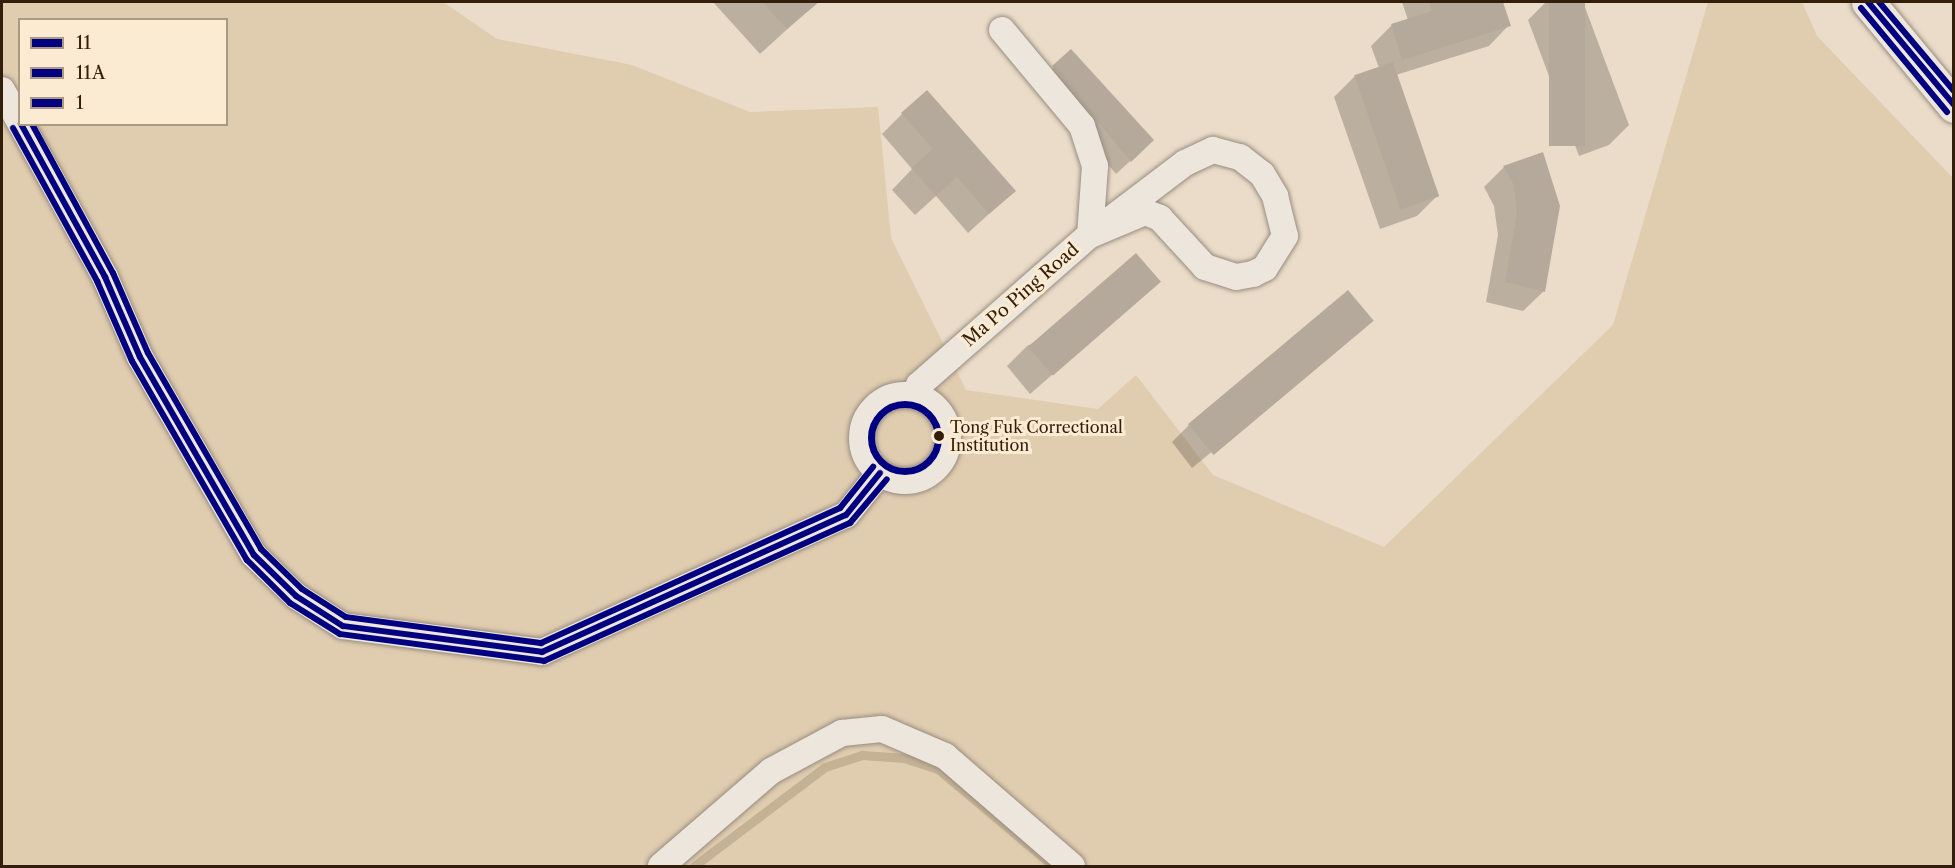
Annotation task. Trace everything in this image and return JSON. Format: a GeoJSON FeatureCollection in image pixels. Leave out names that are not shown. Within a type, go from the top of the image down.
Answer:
{"type":"FeatureCollection","features":[{"type":"Feature","properties":{"kind":"main road"},"geometry":{"type":"LineString","coordinates":[[1868,2],[1953,105]]}},
{"type":"Feature","properties":{"kind":"street","name":"Ma Po Ping Road"},"geometry":{"type":"LineString","coordinates":[[917,396],[919,385],[1090,235],[1095,166],[1082,126],[1002,30]]}},
{"type":"Feature","properties":{"kind":"street"},"geometry":{"type":"LineString","coordinates":[[2,90],[18,119]]}},
{"type":"Feature","properties":{"kind":"street"},"geometry":{"type":"LineString","coordinates":[[22,126],[105,277],[140,357],[255,555],[296,596],[344,626],[542,652],[846,515],[880,473]]}},
{"type":"Feature","properties":{"kind":"street"},"geometry":{"type":"LineString","coordinates":[[1213,150],[1240,157],[1262,174],[1284,219],[1285,236],[1265,268],[1236,277],[1205,267],[1160,218],[1145,212],[1090,235],[1160,180],[1213,150]]}},
{"type":"Feature","properties":{"kind":"street"},"geometry":{"type":"LineString","coordinates":[[917,396],[938,410],[945,422],[948,434],[943,459],[923,478],[908,481],[880,473],[867,457],[862,439],[869,413],[890,397],[917,396]]}},
{"type":"Feature","properties":{"kind":"street"},"geometry":{"type":"LineString","coordinates":[[661,867],[771,771],[842,733],[882,729],[945,756],[1072,867]]}},
{"type":"Feature","properties":{"kind":"shaded area"},"geometry":{"type":"Polygon","coordinates":[[[2,2],[443,2],[497,39],[632,65],[750,112],[878,107],[891,238],[966,390],[1098,409],[1136,375],[1213,475],[1384,547],[1613,325],[1708,2],[1802,2],[1817,36],[1953,178],[1953,866],[2,866],[2,2]]]}},
{"type":"Feature","properties":{"kind":"building"},"geometry":{"type":"Polygon","coordinates":[[[762,2],[819,2],[787,29],[762,2]]]}},
{"type":"Feature","properties":{"kind":"building"},"geometry":{"type":"Polygon","coordinates":[[[1429,2],[1503,2],[1511,26],[1402,60],[1391,24],[1432,11],[1429,2]]]}},
{"type":"Feature","properties":{"kind":"building"},"geometry":{"type":"Polygon","coordinates":[[[1549,2],[1585,2],[1585,146],[1549,146],[1549,2]]]}},
{"type":"Feature","properties":{"kind":"building"},"geometry":{"type":"Polygon","coordinates":[[[1071,49],[1154,140],[1131,162],[1052,66],[1071,49]]]}},
{"type":"Feature","properties":{"kind":"building"},"geometry":{"type":"Polygon","coordinates":[[[1393,62],[1439,196],[1400,210],[1354,75],[1393,62]]]}},
{"type":"Feature","properties":{"kind":"building"},"geometry":{"type":"Polygon","coordinates":[[[927,90],[1016,191],[989,214],[957,177],[936,196],[911,168],[933,149],[901,113],[927,90]]]}},
{"type":"Feature","properties":{"kind":"building"},"geometry":{"type":"Polygon","coordinates":[[[1543,152],[1560,206],[1545,292],[1505,282],[1517,213],[1514,185],[1503,166],[1543,152]]]}},
{"type":"Feature","properties":{"kind":"building"},"geometry":{"type":"Polygon","coordinates":[[[1136,253],[1161,282],[1053,375],[1028,347],[1136,253]]]}},
{"type":"Feature","properties":{"kind":"building"},"geometry":{"type":"Polygon","coordinates":[[[1348,290],[1374,321],[1214,455],[1188,424],[1348,290]]]}},
{"type":"Feature","properties":{"kind":"waterway"},"geometry":{"type":"LineString","coordinates":[[694,866],[825,767],[863,755],[904,758],[938,769],[1053,866]]}},
{"type":"Feature","properties":{"kind":"transit line","name":"11"},"geometry":{"type":"LineString","coordinates":[[1868,2],[1954,105]]}},
{"type":"Feature","properties":{"kind":"transit line","name":"1"},"geometry":{"type":"LineString","coordinates":[[1879,2],[1954,91]]}},
{"type":"Feature","properties":{"kind":"transit line","name":"11A"},"geometry":{"type":"LineString","coordinates":[[1861,8],[1947,112]]}},
{"type":"Feature","properties":{"kind":"transit line","name":"11"},"geometry":{"type":"LineString","coordinates":[[22,126],[105,277],[140,357],[254,555],[296,596],[343,626],[542,652],[846,515],[880,473]]}},
{"type":"Feature","properties":{"kind":"transit line","name":"1"},"geometry":{"type":"LineString","coordinates":[[33,126],[113,273],[148,353],[261,549],[302,589],[346,617],[541,643],[840,508],[873,467]]}},
{"type":"Feature","properties":{"kind":"transit line","name":"11A"},"geometry":{"type":"LineString","coordinates":[[13,128],[97,281],[132,361],[247,560],[290,603],[340,634],[544,661],[850,523],[887,479]]}},
{"type":"Feature","properties":{"kind":"transit line","name":"1"},"geometry":{"type":"LineString","coordinates":[[905,404],[918,407],[929,414],[936,425],[939,438],[936,451],[929,462],[918,469],[905,472],[892,469],[881,462],[874,451],[871,438],[874,425],[881,414],[892,407],[905,404]]}},
{"type":"Feature","properties":{"kind":"transit line","name":"11A"},"geometry":{"type":"LineString","coordinates":[[905,405],[918,408],[928,415],[935,425],[938,438],[935,451],[928,461],[918,468],[905,471],[892,468],[882,461],[875,451],[872,438],[875,425],[882,415],[892,408],[905,405]]}},
{"type":"Feature","properties":{"kind":"place","name":"Tong Fuk Correctional Institution"},"geometry":{"type":"Point","coordinates":[939,436]}}]}
